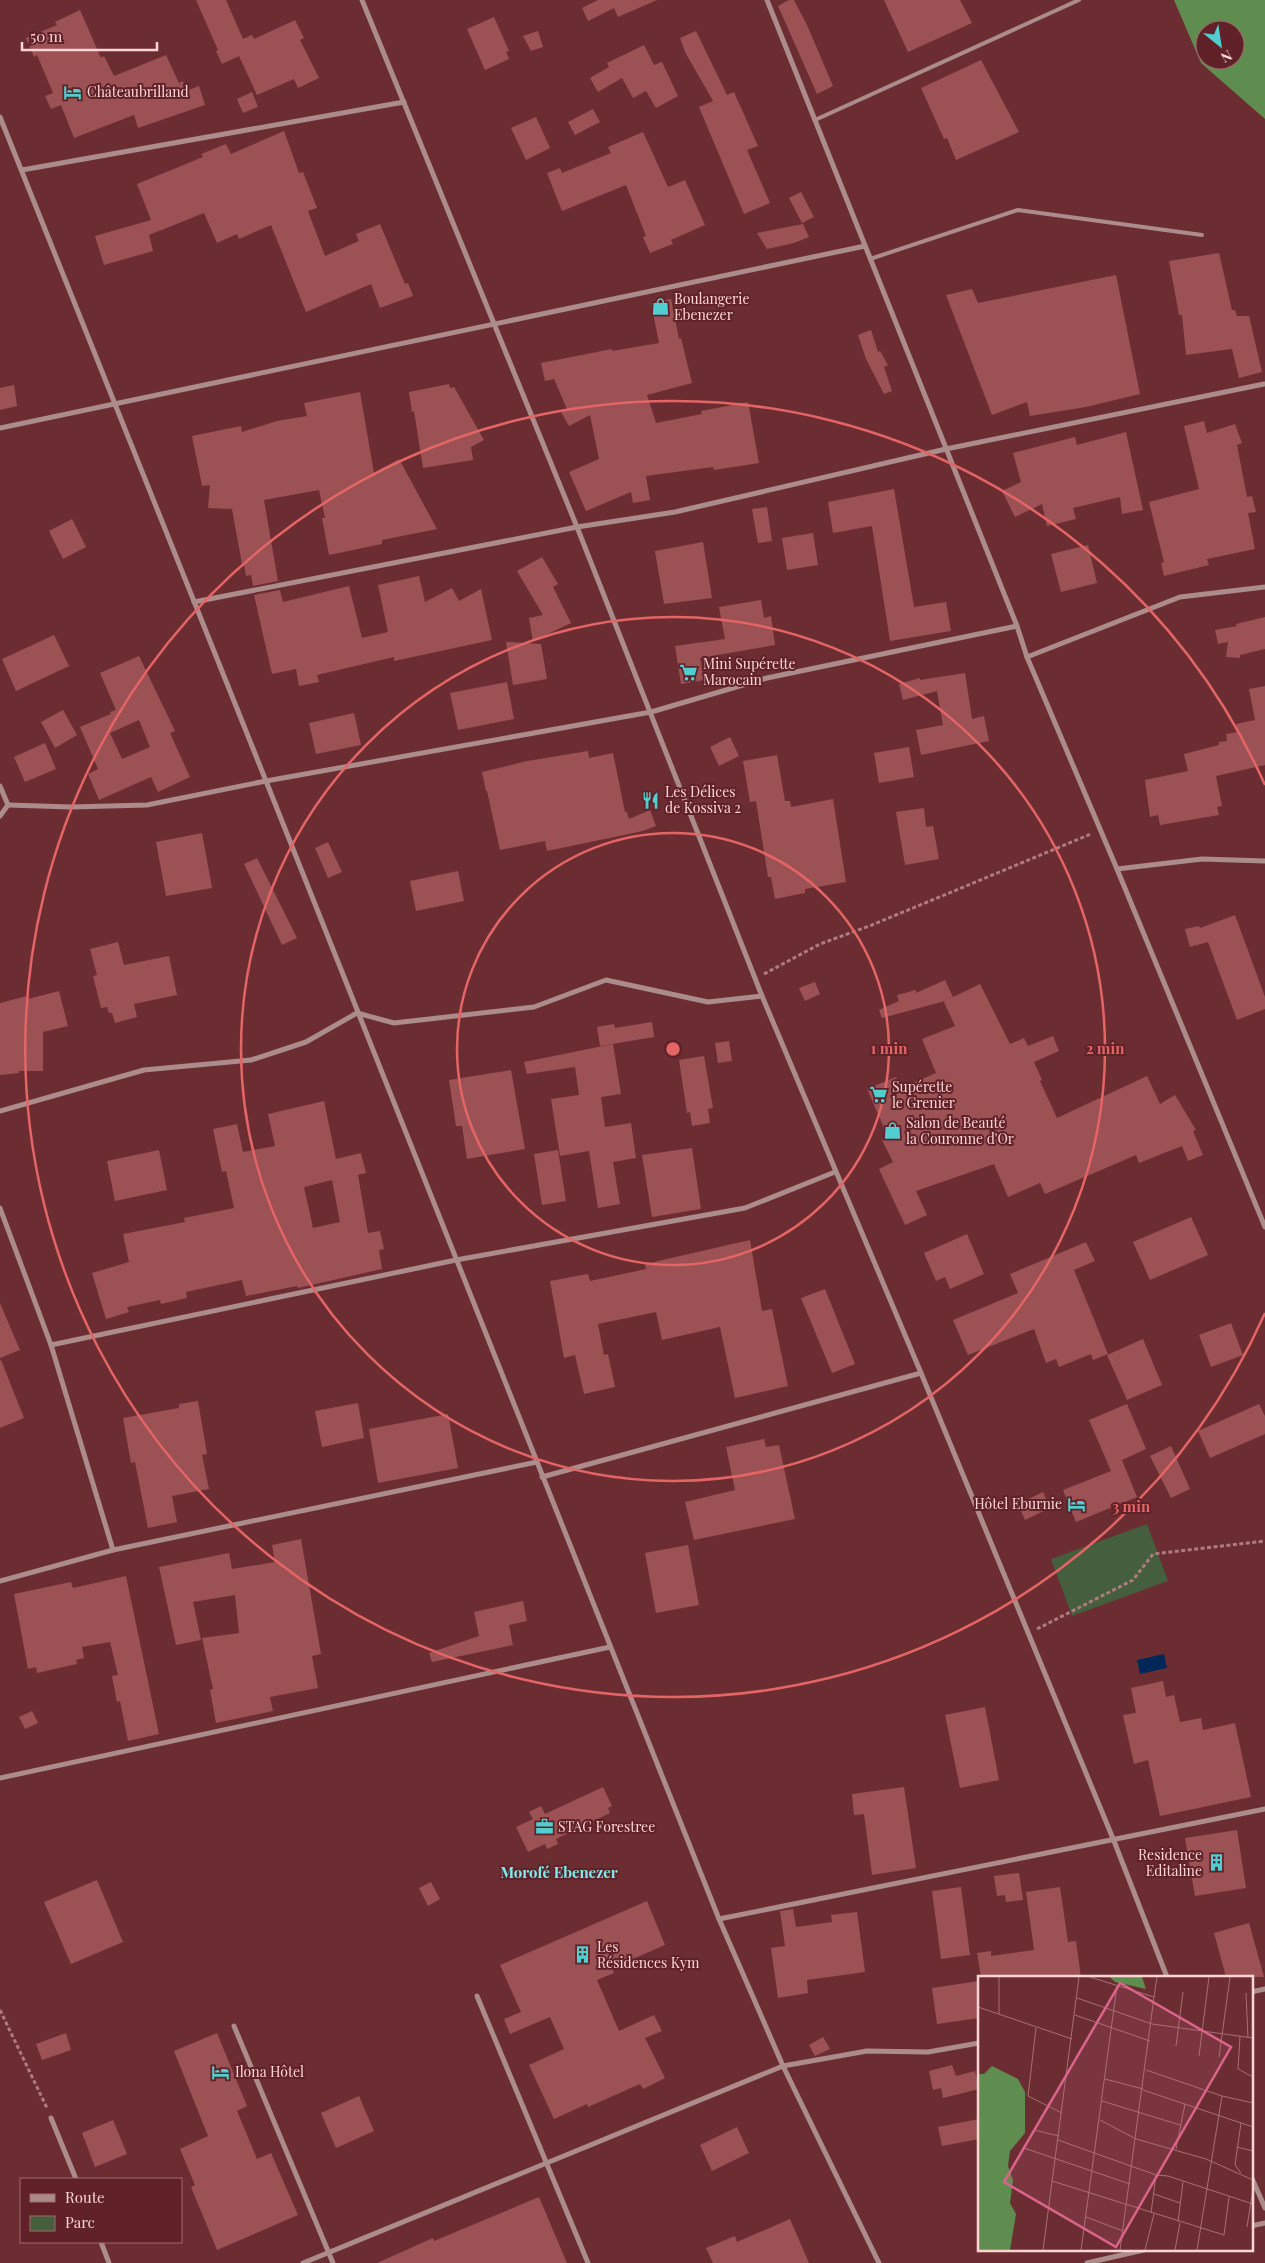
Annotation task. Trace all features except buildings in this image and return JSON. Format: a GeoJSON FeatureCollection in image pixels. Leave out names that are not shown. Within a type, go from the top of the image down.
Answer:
{"type":"FeatureCollection","features":[{"type":"Feature","properties":{"kind":"street"},"geometry":{"type":"LineString","coordinates":[[362,0],[577,526],[755,979],[921,1373],[1114,1841],[1166,1976]]}},
{"type":"Feature","properties":{"kind":"street"},"geometry":{"type":"LineString","coordinates":[[767,0],[1017,626],[1027,657],[1101,830],[1265,1227]]}},
{"type":"Feature","properties":{"kind":"street"},"geometry":{"type":"LineString","coordinates":[[22,170],[404,102]]}},
{"type":"Feature","properties":{"kind":"street"},"geometry":{"type":"LineString","coordinates":[[0,117],[719,1919],[783,2066],[878,2263]]}},
{"type":"Feature","properties":{"kind":"street"},"geometry":{"type":"LineString","coordinates":[[0,428],[865,246]]}},
{"type":"Feature","properties":{"kind":"street"},"geometry":{"type":"LineString","coordinates":[[194,602],[577,526],[675,512],[946,449],[1264,384]]}},
{"type":"Feature","properties":{"kind":"street"},"geometry":{"type":"LineString","coordinates":[[1027,657],[1180,597],[1265,587]]}},
{"type":"Feature","properties":{"kind":"street"},"geometry":{"type":"LineString","coordinates":[[8,805],[71,807],[147,805],[266,780],[651,712],[767,678],[1017,626]]}},
{"type":"Feature","properties":{"kind":"street"},"geometry":{"type":"LineString","coordinates":[[0,786],[8,805]]}},
{"type":"Feature","properties":{"kind":"street"},"geometry":{"type":"LineString","coordinates":[[0,816],[8,805]]}},
{"type":"Feature","properties":{"kind":"street"},"geometry":{"type":"LineString","coordinates":[[1117,869],[1202,860],[1265,861]]}},
{"type":"Feature","properties":{"kind":"street"},"geometry":{"type":"LineString","coordinates":[[0,1111],[144,1070],[251,1060],[306,1042],[357,1013],[394,1023],[534,1007],[606,980],[708,1002],[762,996]]}},
{"type":"Feature","properties":{"kind":"street"},"geometry":{"type":"LineString","coordinates":[[51,1345],[456,1260],[745,1208],[836,1172]]}},
{"type":"Feature","properties":{"kind":"street"},"geometry":{"type":"LineString","coordinates":[[0,1208],[51,1345],[113,1550]]}},
{"type":"Feature","properties":{"kind":"street"},"geometry":{"type":"LineString","coordinates":[[542,1478],[921,1373]]}},
{"type":"Feature","properties":{"kind":"street"},"geometry":{"type":"LineString","coordinates":[[0,1581],[113,1550],[537,1462]]}},
{"type":"Feature","properties":{"kind":"street"},"geometry":{"type":"LineString","coordinates":[[0,1778],[610,1647]]}},
{"type":"Feature","properties":{"kind":"street"},"geometry":{"type":"LineString","coordinates":[[719,1919],[1114,1841],[1265,1809]]}},
{"type":"Feature","properties":{"kind":"street"},"geometry":{"type":"LineString","coordinates":[[1252,1992],[1265,1989]]}},
{"type":"Feature","properties":{"kind":"street"},"geometry":{"type":"LineString","coordinates":[[477,1996],[588,2263]]}},
{"type":"Feature","properties":{"kind":"street"},"geometry":{"type":"LineString","coordinates":[[234,2026],[333,2263]]}},
{"type":"Feature","properties":{"kind":"street"},"geometry":{"type":"LineString","coordinates":[[303,2263],[783,2066],[867,2051],[928,2052],[978,2043]]}},
{"type":"Feature","properties":{"kind":"street"},"geometry":{"type":"LineString","coordinates":[[51,2118],[76,2178]]}},
{"type":"Feature","properties":{"kind":"street"},"geometry":{"type":"LineString","coordinates":[[1252,2178],[1265,2208]]}},
{"type":"Feature","properties":{"kind":"street"},"geometry":{"type":"LineString","coordinates":[[1252,2226],[1265,2223]]}},
{"type":"Feature","properties":{"kind":"street"},"geometry":{"type":"LineString","coordinates":[[101,2243],[109,2263]]}},
{"type":"Feature","properties":{"kind":"street"},"geometry":{"type":"LineString","coordinates":[[1087,2263],[1144,2250]]}},
{"type":"Feature","properties":{"kind":"lane"},"geometry":{"type":"LineString","coordinates":[[814,120],[1079,0]]}},
{"type":"Feature","properties":{"kind":"lane"},"geometry":{"type":"LineString","coordinates":[[870,259],[1018,210],[1202,235]]}},
{"type":"Feature","properties":{"kind":"path"},"geometry":{"type":"LineString","coordinates":[[755,979],[820,944],[889,918],[1101,830]]}},
{"type":"Feature","properties":{"kind":"path"},"geometry":{"type":"LineString","coordinates":[[1028,1634],[1133,1580],[1152,1554],[1265,1541]]}},
{"type":"Feature","properties":{"kind":"path"},"geometry":{"type":"LineString","coordinates":[[0,2010],[51,2118]]}},
{"type":"Feature","properties":{"kind":"green space"},"geometry":{"type":"Polygon","coordinates":[[[1174,0],[1265,0],[1265,119],[1209,70],[1245,70],[1245,20],[1195,20],[1195,49],[1174,0]]]}},
{"type":"Feature","properties":{"kind":"green space"},"geometry":{"type":"Polygon","coordinates":[[[1147,1524],[1168,1581],[1072,1616],[1051,1559],[1147,1524]]]}},
{"type":"Feature","properties":{"kind":"water"},"geometry":{"type":"Polygon","coordinates":[[[1164,1654],[1167,1668],[1140,1674],[1137,1660],[1164,1654]]]}},
{"type":"Feature","properties":{"kind":"place","name":"Châteaubrilland"},"geometry":{"type":"Point","coordinates":[73,92]}},
{"type":"Feature","properties":{"kind":"place","name":"Boulangerie Ebenezer"},"geometry":{"type":"Point","coordinates":[660,307]}},
{"type":"Feature","properties":{"kind":"place","name":"Mini Supérette Marocain"},"geometry":{"type":"Point","coordinates":[689,672]}},
{"type":"Feature","properties":{"kind":"place","name":"Les Délices de Kossiva 2"},"geometry":{"type":"Point","coordinates":[651,800]}},
{"type":"Feature","properties":{"kind":"place","name":"Supérette le Grenier"},"geometry":{"type":"Point","coordinates":[878,1095]}},
{"type":"Feature","properties":{"kind":"place","name":"Salon de Beauté la Couronne d'Or"},"geometry":{"type":"Point","coordinates":[892,1131]}},
{"type":"Feature","properties":{"kind":"place","name":"Hôtel Eburnie"},"geometry":{"type":"Point","coordinates":[1076,1504]}},
{"type":"Feature","properties":{"kind":"place","name":"STAG Forestree"},"geometry":{"type":"Point","coordinates":[544,1827]}},
{"type":"Feature","properties":{"kind":"place","name":"Residence Editaline"},"geometry":{"type":"Point","coordinates":[1216,1863]}},
{"type":"Feature","properties":{"kind":"place","name":"Les Résidences Kym"},"geometry":{"type":"Point","coordinates":[583,1955]}},
{"type":"Feature","properties":{"kind":"place","name":"Ilona Hôtel"},"geometry":{"type":"Point","coordinates":[221,2072]}},
{"type":"Feature","properties":{"kind":"district","name":"Morofé Ebenezer"},"geometry":{"type":"Point","coordinates":[559,1873]}}]}
